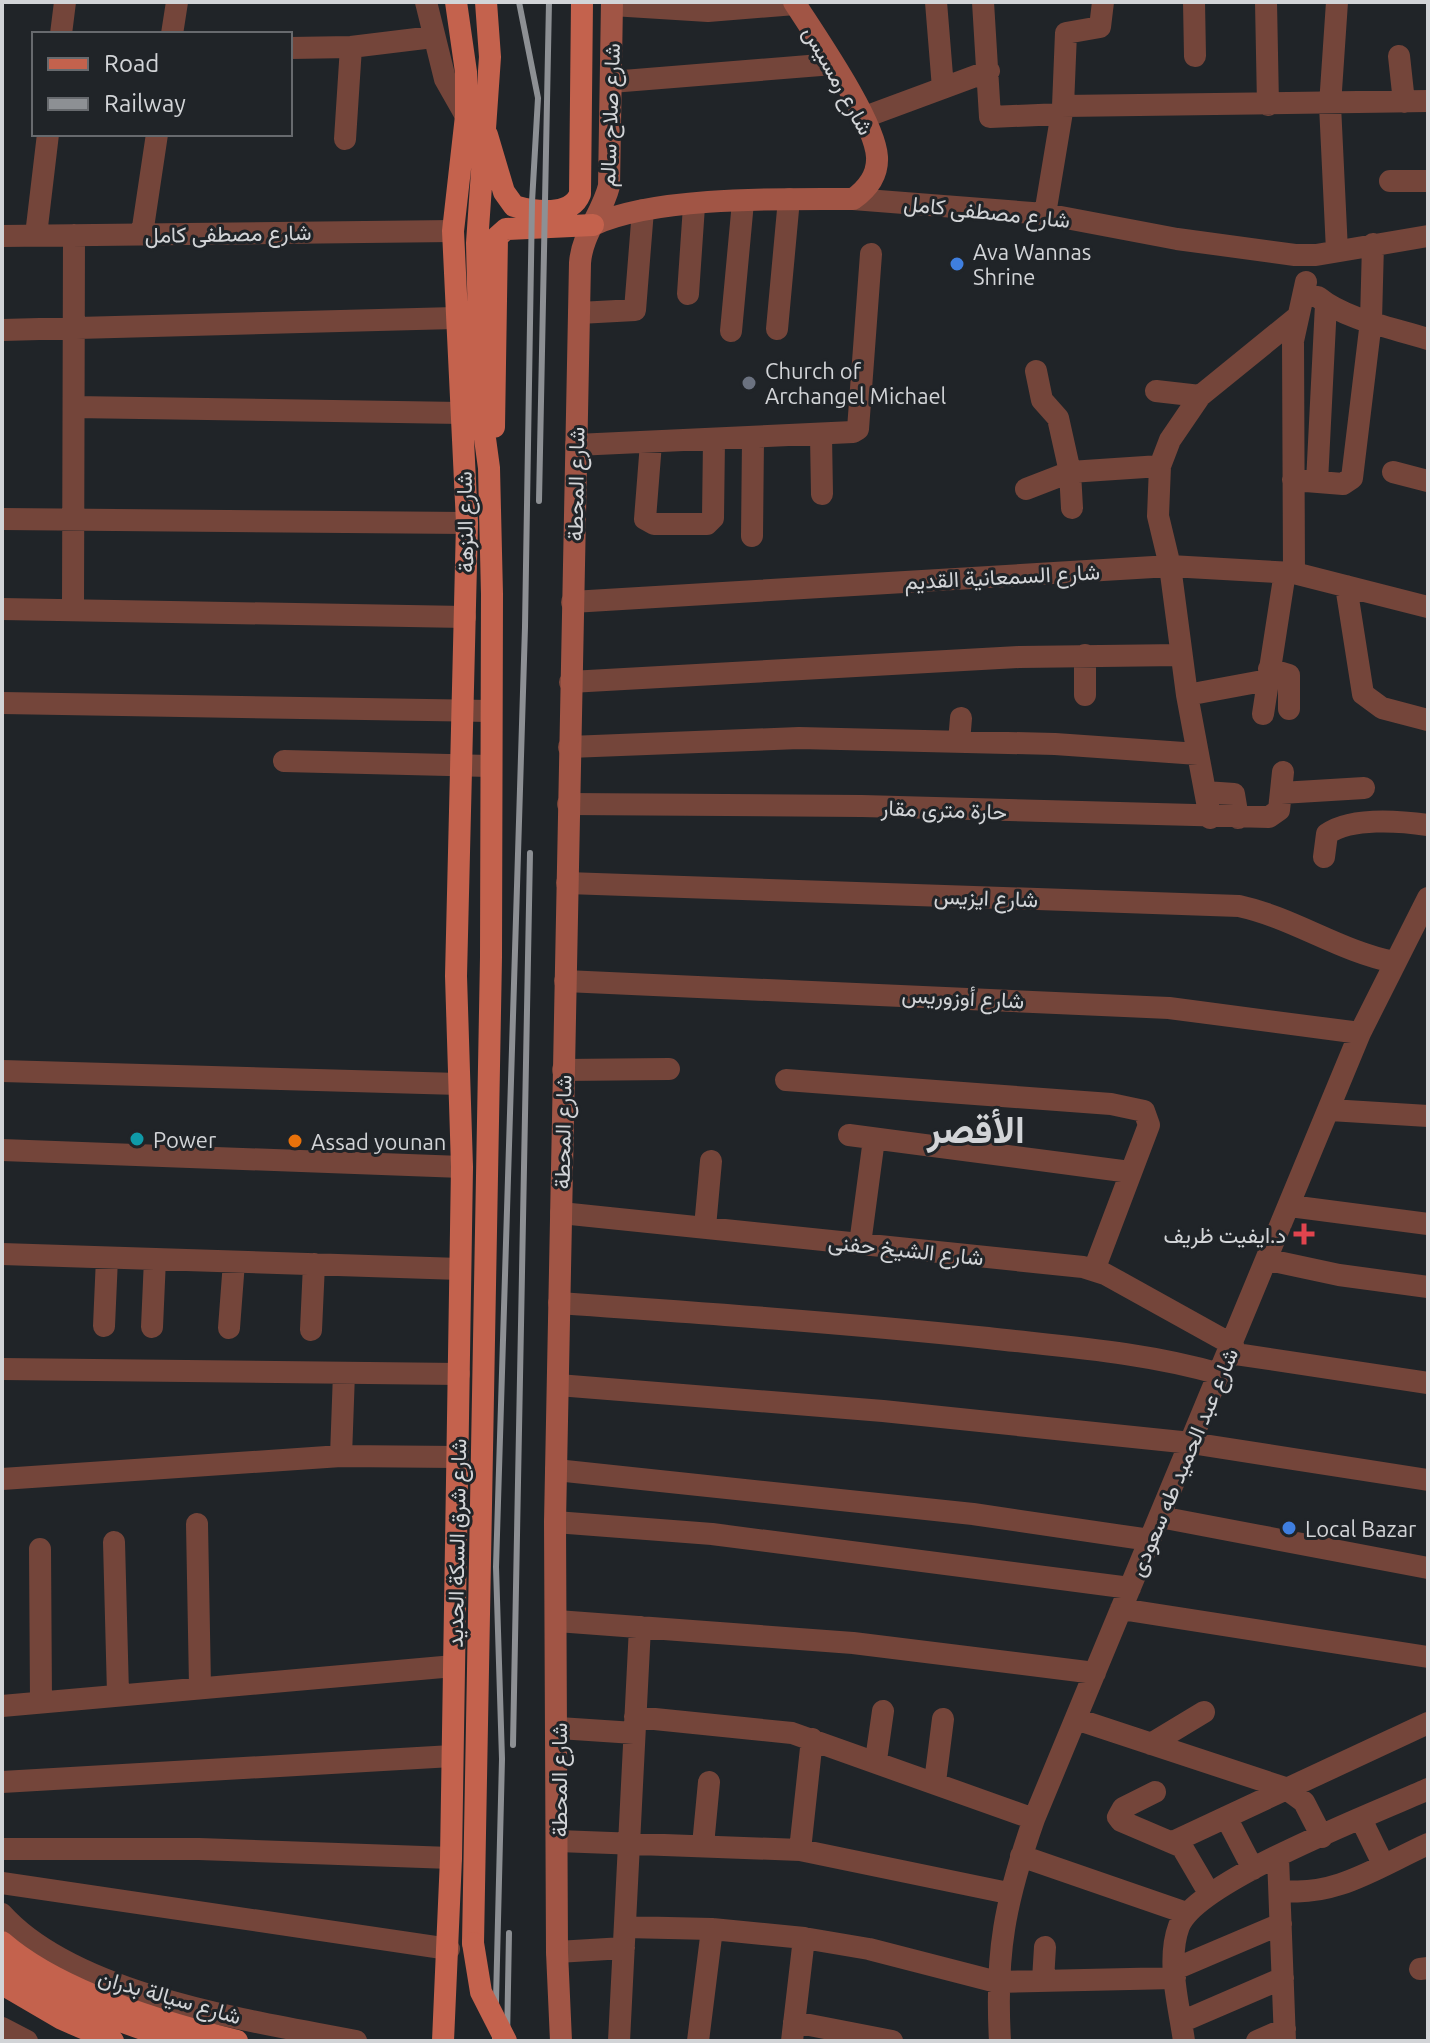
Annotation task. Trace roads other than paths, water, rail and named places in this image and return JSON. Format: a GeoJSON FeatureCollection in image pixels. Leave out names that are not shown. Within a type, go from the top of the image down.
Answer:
{"type":"FeatureCollection","features":[{"type":"Feature","properties":{"kind":"main road","name":"شارع النزهة"},"geometry":{"type":"LineString","coordinates":[[456,2],[474,118],[481,409],[489,468],[491,957],[473,1943],[481,1992],[506,2041]]}},
{"type":"Feature","properties":{"kind":"main road","name":"شارع النزهة"},"geometry":{"type":"LineString","coordinates":[[457,1044],[467,523],[453,231],[474,118],[490,57],[486,2]]}},
{"type":"Feature","properties":{"kind":"main road"},"geometry":{"type":"LineString","coordinates":[[474,118],[507,200],[523,208],[563,210],[577,201],[582,2]]}},
{"type":"Feature","properties":{"kind":"main road","name":"شارع صلاح سالم"},"geometry":{"type":"LineString","coordinates":[[593,225],[609,186],[612,3]]}},
{"type":"Feature","properties":{"kind":"main road","name":"شارع رمسيس"},"geometry":{"type":"LineString","coordinates":[[795,3],[833,64],[875,145],[877,166],[869,185],[853,199]]}},
{"type":"Feature","properties":{"kind":"main road","name":"شارع مصطفى كامل"},"geometry":{"type":"LineString","coordinates":[[593,225],[643,210],[789,199],[853,199]]}},
{"type":"Feature","properties":{"kind":"main road"},"geometry":{"type":"LineString","coordinates":[[489,468],[495,406],[497,237],[506,229],[593,225]]}},
{"type":"Feature","properties":{"kind":"main road","name":"شارع المحطة"},"geometry":{"type":"LineString","coordinates":[[561,2041],[557,1952],[559,1728],[555,1522],[579,313],[581,249],[593,225]]}},
{"type":"Feature","properties":{"kind":"main road"},"geometry":{"type":"LineString","coordinates":[[457,1044],[491,957]]}},
{"type":"Feature","properties":{"kind":"main road","name":"شارع شرق السكة الحديد"},"geometry":{"type":"LineString","coordinates":[[443,2041],[451,1858],[462,1167],[457,1044]]}},
{"type":"Feature","properties":{"kind":"main road"},"geometry":{"type":"LineString","coordinates":[[2,1942],[33,1966],[69,1984],[237,2041]]}},
{"type":"Feature","properties":{"kind":"main road"},"geometry":{"type":"LineString","coordinates":[[2,1964],[62,2000],[176,2041]]}},
{"type":"Feature","properties":{"kind":"main road"},"geometry":{"type":"LineString","coordinates":[[2,1984],[50,2012],[113,2041]]}},
{"type":"Feature","properties":{"kind":"street"},"geometry":{"type":"LineString","coordinates":[[61,32],[65,2]]}},
{"type":"Feature","properties":{"kind":"street"},"geometry":{"type":"LineString","coordinates":[[172,32],[177,2]]}},
{"type":"Feature","properties":{"kind":"street"},"geometry":{"type":"LineString","coordinates":[[426,2],[445,79],[474,118]]}},
{"type":"Feature","properties":{"kind":"street"},"geometry":{"type":"LineString","coordinates":[[936,2],[943,88]]}},
{"type":"Feature","properties":{"kind":"street"},"geometry":{"type":"LineString","coordinates":[[983,2],[989,114],[995,119],[1062,110],[1428,101]]}},
{"type":"Feature","properties":{"kind":"street"},"geometry":{"type":"LineString","coordinates":[[1045,214],[1062,110],[1066,33],[1102,25],[1103,2]]}},
{"type":"Feature","properties":{"kind":"street"},"geometry":{"type":"LineString","coordinates":[[1194,2],[1195,56]]}},
{"type":"Feature","properties":{"kind":"street"},"geometry":{"type":"LineString","coordinates":[[1266,2],[1268,105]]}},
{"type":"Feature","properties":{"kind":"street"},"geometry":{"type":"LineString","coordinates":[[1337,2],[1330,105],[1337,251]]}},
{"type":"Feature","properties":{"kind":"street"},"geometry":{"type":"LineString","coordinates":[[612,3],[708,11],[795,3]]}},
{"type":"Feature","properties":{"kind":"street"},"geometry":{"type":"LineString","coordinates":[[292,48],[351,47],[433,37]]}},
{"type":"Feature","properties":{"kind":"street"},"geometry":{"type":"LineString","coordinates":[[345,139],[351,47]]}},
{"type":"Feature","properties":{"kind":"street"},"geometry":{"type":"LineString","coordinates":[[1399,56],[1404,102]]}},
{"type":"Feature","properties":{"kind":"street"},"geometry":{"type":"LineString","coordinates":[[611,82],[833,64]]}},
{"type":"Feature","properties":{"kind":"street"},"geometry":{"type":"LineString","coordinates":[[862,118],[989,71]]}},
{"type":"Feature","properties":{"kind":"street"},"geometry":{"type":"LineString","coordinates":[[36,235],[48,136]]}},
{"type":"Feature","properties":{"kind":"street"},"geometry":{"type":"LineString","coordinates":[[142,234],[157,136]]}},
{"type":"Feature","properties":{"kind":"street"},"geometry":{"type":"LineString","coordinates":[[1390,181],[1428,181]]}},
{"type":"Feature","properties":{"kind":"street"},"geometry":{"type":"LineString","coordinates":[[777,329],[789,199]]}},
{"type":"Feature","properties":{"kind":"street","name":"شارع مصطفى كامل"},"geometry":{"type":"LineString","coordinates":[[853,199],[1045,214],[1177,239],[1295,255],[1428,236]]}},
{"type":"Feature","properties":{"kind":"street"},"geometry":{"type":"LineString","coordinates":[[731,331],[743,202]]}},
{"type":"Feature","properties":{"kind":"street"},"geometry":{"type":"LineString","coordinates":[[688,294],[694,206]]}},
{"type":"Feature","properties":{"kind":"street"},"geometry":{"type":"LineString","coordinates":[[579,313],[635,310],[643,210]]}},
{"type":"Feature","properties":{"kind":"street","name":"شارع مصطفى كامل"},"geometry":{"type":"LineString","coordinates":[[2,236],[453,231]]}},
{"type":"Feature","properties":{"kind":"street"},"geometry":{"type":"LineString","coordinates":[[73,610],[74,235]]}},
{"type":"Feature","properties":{"kind":"street"},"geometry":{"type":"LineString","coordinates":[[1293,480],[1343,484],[1352,478],[1371,321],[1373,244]]}},
{"type":"Feature","properties":{"kind":"street"},"geometry":{"type":"LineString","coordinates":[[576,445],[821,436],[858,429],[871,254]]}},
{"type":"Feature","properties":{"kind":"street"},"geometry":{"type":"LineString","coordinates":[[1295,255],[1306,282],[1326,304],[1428,339]]}},
{"type":"Feature","properties":{"kind":"street"},"geometry":{"type":"LineString","coordinates":[[1263,714],[1290,572],[1296,318],[1306,282]]}},
{"type":"Feature","properties":{"kind":"street"},"geometry":{"type":"LineString","coordinates":[[1317,482],[1326,304]]}},
{"type":"Feature","properties":{"kind":"street"},"geometry":{"type":"LineString","coordinates":[[2,330],[455,318]]}},
{"type":"Feature","properties":{"kind":"street"},"geometry":{"type":"LineString","coordinates":[[1210,818],[1187,695],[1170,566],[1158,516],[1160,466],[1170,440],[1200,396],[1296,318]]}},
{"type":"Feature","properties":{"kind":"street"},"geometry":{"type":"LineString","coordinates":[[1036,371],[1042,400],[1058,418],[1070,472],[1072,508]]}},
{"type":"Feature","properties":{"kind":"street"},"geometry":{"type":"LineString","coordinates":[[1156,391],[1200,396]]}},
{"type":"Feature","properties":{"kind":"street"},"geometry":{"type":"LineString","coordinates":[[74,407],[461,413]]}},
{"type":"Feature","properties":{"kind":"street"},"geometry":{"type":"LineString","coordinates":[[821,436],[822,494]]}},
{"type":"Feature","properties":{"kind":"street"},"geometry":{"type":"LineString","coordinates":[[752,536],[753,439]]}},
{"type":"Feature","properties":{"kind":"street"},"geometry":{"type":"LineString","coordinates":[[651,443],[645,519],[654,524],[707,524],[713,518],[714,440]]}},
{"type":"Feature","properties":{"kind":"street"},"geometry":{"type":"LineString","coordinates":[[1026,489],[1070,472],[1160,466]]}},
{"type":"Feature","properties":{"kind":"street"},"geometry":{"type":"LineString","coordinates":[[1393,472],[1428,481]]}},
{"type":"Feature","properties":{"kind":"street"},"geometry":{"type":"LineString","coordinates":[[2,519],[467,523]]}},
{"type":"Feature","properties":{"kind":"street","name":"شارع السمعانية القديم"},"geometry":{"type":"LineString","coordinates":[[572,602],[1170,566],[1290,572],[1428,607]]}},
{"type":"Feature","properties":{"kind":"street"},"geometry":{"type":"LineString","coordinates":[[1346,586],[1363,694],[1382,708],[1428,720]]}},
{"type":"Feature","properties":{"kind":"street"},"geometry":{"type":"LineString","coordinates":[[2,609],[465,617]]}},
{"type":"Feature","properties":{"kind":"street"},"geometry":{"type":"LineString","coordinates":[[570,682],[1085,655],[1181,655]]}},
{"type":"Feature","properties":{"kind":"street"},"geometry":{"type":"LineString","coordinates":[[1085,655],[1085,695]]}},
{"type":"Feature","properties":{"kind":"street"},"geometry":{"type":"LineString","coordinates":[[1187,695],[1269,674],[1289,675],[1289,709]]}},
{"type":"Feature","properties":{"kind":"street"},"geometry":{"type":"LineString","coordinates":[[2,703],[490,711]]}},
{"type":"Feature","properties":{"kind":"street"},"geometry":{"type":"LineString","coordinates":[[959,742],[961,718]]}},
{"type":"Feature","properties":{"kind":"street"},"geometry":{"type":"LineString","coordinates":[[569,747],[799,738],[959,742],[1198,754]]}},
{"type":"Feature","properties":{"kind":"street"},"geometry":{"type":"LineString","coordinates":[[284,761],[489,766]]}},
{"type":"Feature","properties":{"kind":"street","name":"حارة مترى مقار"},"geometry":{"type":"LineString","coordinates":[[568,804],[862,806],[1238,818],[1275,815],[1282,782],[1364,788]]}},
{"type":"Feature","properties":{"kind":"street"},"geometry":{"type":"LineString","coordinates":[[1205,792],[1234,794],[1238,818]]}},
{"type":"Feature","properties":{"kind":"street"},"geometry":{"type":"LineString","coordinates":[[1324,857],[1327,834],[1336,829],[1388,822],[1428,825]]}},
{"type":"Feature","properties":{"kind":"street","name":"شارع ايزيس"},"geometry":{"type":"LineString","coordinates":[[567,883],[1239,906],[1287,919],[1336,946],[1394,962]]}},
{"type":"Feature","properties":{"kind":"street","name":"شارع عبد الحميد طه سعودى"},"geometry":{"type":"LineString","coordinates":[[1000,2041],[997,1982],[1008,1893],[1034,1819],[1269,1260],[1360,1033],[1428,898]]}},
{"type":"Feature","properties":{"kind":"street","name":"شارع أوزوريس"},"geometry":{"type":"LineString","coordinates":[[565,981],[1169,1008],[1360,1033]]}},
{"type":"Feature","properties":{"kind":"street"},"geometry":{"type":"LineString","coordinates":[[563,1070],[669,1069]]}},
{"type":"Feature","properties":{"kind":"street"},"geometry":{"type":"LineString","coordinates":[[2,1071],[459,1084]]}},
{"type":"Feature","properties":{"kind":"street"},"geometry":{"type":"LineString","coordinates":[[786,1080],[1111,1104],[1139,1109],[1148,1115],[1149,1125],[1094,1270]]}},
{"type":"Feature","properties":{"kind":"street"},"geometry":{"type":"LineString","coordinates":[[1330,1110],[1428,1116]]}},
{"type":"Feature","properties":{"kind":"street"},"geometry":{"type":"LineString","coordinates":[[849,1135],[1130,1172]]}},
{"type":"Feature","properties":{"kind":"street"},"geometry":{"type":"LineString","coordinates":[[860,1244],[874,1139]]}},
{"type":"Feature","properties":{"kind":"street"},"geometry":{"type":"LineString","coordinates":[[2,1150],[462,1167]]}},
{"type":"Feature","properties":{"kind":"street"},"geometry":{"type":"LineString","coordinates":[[705,1227],[711,1161]]}},
{"type":"Feature","properties":{"kind":"street"},"geometry":{"type":"LineString","coordinates":[[1290,1206],[1428,1224]]}},
{"type":"Feature","properties":{"kind":"street","name":"شارع الشيخ حفنى"},"geometry":{"type":"LineString","coordinates":[[561,1213],[1094,1270],[1227,1357]]}},
{"type":"Feature","properties":{"kind":"street"},"geometry":{"type":"LineString","coordinates":[[2,1254],[460,1269]]}},
{"type":"Feature","properties":{"kind":"street"},"geometry":{"type":"LineString","coordinates":[[104,1326],[107,1258]]}},
{"type":"Feature","properties":{"kind":"street"},"geometry":{"type":"LineString","coordinates":[[152,1327],[155,1259]]}},
{"type":"Feature","properties":{"kind":"street"},"geometry":{"type":"LineString","coordinates":[[1269,1260],[1339,1275],[1428,1287]]}},
{"type":"Feature","properties":{"kind":"street"},"geometry":{"type":"LineString","coordinates":[[229,1328],[234,1262]]}},
{"type":"Feature","properties":{"kind":"street"},"geometry":{"type":"LineString","coordinates":[[311,1330],[314,1264]]}},
{"type":"Feature","properties":{"kind":"street"},"geometry":{"type":"LineString","coordinates":[[559,1303],[872,1326],[1143,1354],[1227,1357],[1428,1383]]}},
{"type":"Feature","properties":{"kind":"street"},"geometry":{"type":"LineString","coordinates":[[2,1369],[459,1374]]}},
{"type":"Feature","properties":{"kind":"street"},"geometry":{"type":"LineString","coordinates":[[341,1456],[344,1373]]}},
{"type":"Feature","properties":{"kind":"street"},"geometry":{"type":"LineString","coordinates":[[558,1385],[883,1411],[1191,1443],[1428,1480]]}},
{"type":"Feature","properties":{"kind":"street"},"geometry":{"type":"LineString","coordinates":[[2,1479],[341,1456],[457,1457]]}},
{"type":"Feature","properties":{"kind":"street"},"geometry":{"type":"LineString","coordinates":[[556,1470],[973,1514],[1150,1540]]}},
{"type":"Feature","properties":{"kind":"street"},"geometry":{"type":"LineString","coordinates":[[1160,1517],[1428,1568]]}},
{"type":"Feature","properties":{"kind":"street"},"geometry":{"type":"LineString","coordinates":[[555,1522],[712,1534],[1130,1588]]}},
{"type":"Feature","properties":{"kind":"street"},"geometry":{"type":"LineString","coordinates":[[197,1524],[200,1686]]}},
{"type":"Feature","properties":{"kind":"street"},"geometry":{"type":"LineString","coordinates":[[114,1542],[118,1694]]}},
{"type":"Feature","properties":{"kind":"street"},"geometry":{"type":"LineString","coordinates":[[40,1549],[41,1702]]}},
{"type":"Feature","properties":{"kind":"street"},"geometry":{"type":"LineString","coordinates":[[1121,1609],[1428,1657]]}},
{"type":"Feature","properties":{"kind":"street"},"geometry":{"type":"LineString","coordinates":[[557,1621],[853,1643],[1095,1673]]}},
{"type":"Feature","properties":{"kind":"street"},"geometry":{"type":"LineString","coordinates":[[619,2041],[640,1627]]}},
{"type":"Feature","properties":{"kind":"street"},"geometry":{"type":"LineString","coordinates":[[2,1706],[200,1686],[454,1666]]}},
{"type":"Feature","properties":{"kind":"street"},"geometry":{"type":"LineString","coordinates":[[876,1760],[883,1711]]}},
{"type":"Feature","properties":{"kind":"street"},"geometry":{"type":"LineString","coordinates":[[1151,1744],[1204,1712]]}},
{"type":"Feature","properties":{"kind":"street"},"geometry":{"type":"LineString","coordinates":[[935,1782],[943,1719]]}},
{"type":"Feature","properties":{"kind":"street"},"geometry":{"type":"LineString","coordinates":[[1076,1719],[1285,1788],[1304,1802],[1322,1837]]}},
{"type":"Feature","properties":{"kind":"street"},"geometry":{"type":"LineString","coordinates":[[1175,1841],[1428,1723]]}},
{"type":"Feature","properties":{"kind":"street"},"geometry":{"type":"LineString","coordinates":[[559,1728],[635,1725],[792,1733],[876,1760],[1034,1819]]}},
{"type":"Feature","properties":{"kind":"street"},"geometry":{"type":"LineString","coordinates":[[800,1850],[812,1739]]}},
{"type":"Feature","properties":{"kind":"street"},"geometry":{"type":"LineString","coordinates":[[2,1782],[452,1756]]}},
{"type":"Feature","properties":{"kind":"street"},"geometry":{"type":"LineString","coordinates":[[703,1845],[709,1782]]}},
{"type":"Feature","properties":{"kind":"street"},"geometry":{"type":"LineString","coordinates":[[1283,1978],[1182,2031],[1175,1973],[1175,1940],[1186,1913],[1209,1893],[1253,1869],[1428,1789]]}},
{"type":"Feature","properties":{"kind":"street"},"geometry":{"type":"LineString","coordinates":[[1155,1792],[1123,1808],[1118,1817],[1121,1821],[1175,1841],[1188,1854],[1209,1893]]}},
{"type":"Feature","properties":{"kind":"street"},"geometry":{"type":"LineString","coordinates":[[1226,1817],[1253,1869]]}},
{"type":"Feature","properties":{"kind":"street"},"geometry":{"type":"LineString","coordinates":[[1361,1819],[1383,1864]]}},
{"type":"Feature","properties":{"kind":"street"},"geometry":{"type":"LineString","coordinates":[[558,1841],[800,1850],[1008,1893]]}},
{"type":"Feature","properties":{"kind":"street"},"geometry":{"type":"LineString","coordinates":[[1280,1890],[1317,1892],[1428,1844]]}},
{"type":"Feature","properties":{"kind":"street"},"geometry":{"type":"LineString","coordinates":[[2,1849],[199,1849],[451,1858]]}},
{"type":"Feature","properties":{"kind":"street"},"geometry":{"type":"LineString","coordinates":[[1021,1856],[1186,1913]]}},
{"type":"Feature","properties":{"kind":"street"},"geometry":{"type":"LineString","coordinates":[[1257,2041],[1285,2035],[1278,1857]]}},
{"type":"Feature","properties":{"kind":"street"},"geometry":{"type":"LineString","coordinates":[[2,1883],[449,1949]]}},
{"type":"Feature","properties":{"kind":"street","name":"شارع سيالة بدران"},"geometry":{"type":"LineString","coordinates":[[2,1914],[34,1945],[72,1966],[208,2009],[356,2041]]}},
{"type":"Feature","properties":{"kind":"street"},"geometry":{"type":"LineString","coordinates":[[557,1952],[624,1938],[712,1929],[804,1938],[869,1949],[997,1982],[1175,1973],[1281,1924]]}},
{"type":"Feature","properties":{"kind":"street"},"geometry":{"type":"LineString","coordinates":[[698,2041],[712,1929]]}},
{"type":"Feature","properties":{"kind":"street"},"geometry":{"type":"LineString","coordinates":[[804,1938],[793,2031],[892,2041]]}},
{"type":"Feature","properties":{"kind":"street"},"geometry":{"type":"LineString","coordinates":[[1043,1980],[1045,1947]]}},
{"type":"Feature","properties":{"kind":"street"},"geometry":{"type":"LineString","coordinates":[[2,2028],[27,2041]]}},
{"type":"Feature","properties":{"kind":"railway"},"geometry":{"type":"LineString","coordinates":[[495,2041],[502,1759],[496,1567],[525,627],[532,202],[538,98],[519,2]]}},
{"type":"Feature","properties":{"kind":"railway"},"geometry":{"type":"LineString","coordinates":[[539,501],[549,2]]}},
{"type":"Feature","properties":{"kind":"railway"},"geometry":{"type":"LineString","coordinates":[[513,1745],[530,853]]}},
{"type":"Feature","properties":{"kind":"railway"},"geometry":{"type":"LineString","coordinates":[[507,2041],[509,1933]]}},
{"type":"Feature","properties":{"kind":"place","name":"Ava Wannas Shrine"},"geometry":{"type":"Point","coordinates":[957,264]}},
{"type":"Feature","properties":{"kind":"place","name":"Church of Archangel Michael"},"geometry":{"type":"Point","coordinates":[749,383]}},
{"type":"Feature","properties":{"kind":"place","name":"Power"},"geometry":{"type":"Point","coordinates":[137,1139]}},
{"type":"Feature","properties":{"kind":"place","name":"Assad younan"},"geometry":{"type":"Point","coordinates":[295,1141]}},
{"type":"Feature","properties":{"kind":"place","name":"د.ايفيت ظريف"},"geometry":{"type":"Point","coordinates":[1304,1234]}},
{"type":"Feature","properties":{"kind":"place","name":"Local Bazar"},"geometry":{"type":"Point","coordinates":[1289,1528]}},
{"type":"Feature","properties":{"kind":"district","name":"الأقصر"},"geometry":{"type":"Point","coordinates":[976,1129]}}]}
